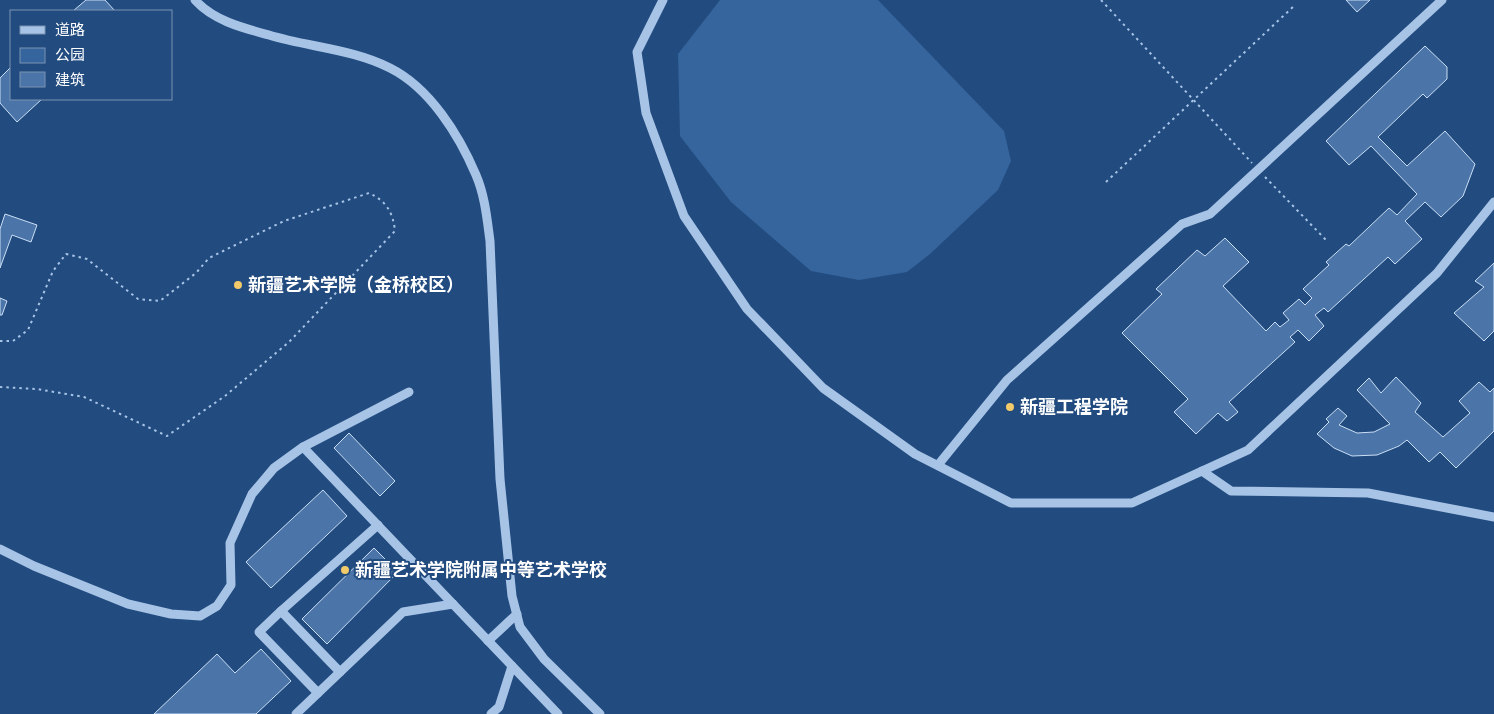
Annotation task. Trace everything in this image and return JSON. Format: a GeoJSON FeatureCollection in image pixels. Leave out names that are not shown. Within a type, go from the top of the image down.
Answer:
{"type":"FeatureCollection","features":[{"type":"Feature","properties":{"kind":"street"},"geometry":{"type":"LineString","coordinates":[[195,0],[228,23],[286,40],[362,57],[390,68],[418,87],[433,103],[453,133],[476,175],[485,206],[490,242],[500,480],[512,596],[520,627],[544,659],[600,714]]}},
{"type":"Feature","properties":{"kind":"street"},"geometry":{"type":"LineString","coordinates":[[663,0],[637,52],[646,113],[684,216],[747,309],[823,388],[915,454],[1011,503],[1132,502],[1248,450],[1437,273],[1494,202]]}},
{"type":"Feature","properties":{"kind":"street"},"geometry":{"type":"LineString","coordinates":[[938,465],[1007,380],[1182,224],[1210,214],[1442,0]]}},
{"type":"Feature","properties":{"kind":"street"},"geometry":{"type":"LineString","coordinates":[[0,549],[34,566],[128,604],[171,614],[200,616],[217,606],[231,585],[230,543],[252,494],[274,468],[303,447],[410,392]]}},
{"type":"Feature","properties":{"kind":"street"},"geometry":{"type":"LineString","coordinates":[[303,447],[558,714]]}},
{"type":"Feature","properties":{"kind":"street"},"geometry":{"type":"LineString","coordinates":[[1202,471],[1231,491],[1368,493],[1494,517]]}},
{"type":"Feature","properties":{"kind":"street"},"geometry":{"type":"LineString","coordinates":[[318,693],[259,632],[378,525]]}},
{"type":"Feature","properties":{"kind":"street"},"geometry":{"type":"LineString","coordinates":[[296,714],[402,612],[453,604]]}},
{"type":"Feature","properties":{"kind":"street"},"geometry":{"type":"LineString","coordinates":[[281,611],[340,672]]}},
{"type":"Feature","properties":{"kind":"street"},"geometry":{"type":"LineString","coordinates":[[488,641],[517,614]]}},
{"type":"Feature","properties":{"kind":"street"},"geometry":{"type":"LineString","coordinates":[[491,714],[499,707],[512,666]]}},
{"type":"Feature","properties":{"kind":"path"},"geometry":{"type":"LineString","coordinates":[[1101,0],[1326,240]]}},
{"type":"Feature","properties":{"kind":"path"},"geometry":{"type":"LineString","coordinates":[[1106,182],[1295,5]]}},
{"type":"Feature","properties":{"kind":"path"},"geometry":{"type":"LineString","coordinates":[[0,341],[13,341],[28,330],[53,271],[66,254],[87,259],[138,299],[160,301],[196,273],[209,258],[284,221],[369,193],[382,199],[393,216],[395,231],[289,342],[225,396],[167,436],[84,397],[37,389],[0,388]]}},
{"type":"Feature","properties":{"kind":"green space"},"geometry":{"type":"Polygon","coordinates":[[[720,0],[878,0],[1004,131],[1011,161],[998,190],[930,254],[907,272],[859,280],[811,271],[731,202],[680,136],[678,54],[720,0]]]}},
{"type":"Feature","properties":{"kind":"building"},"geometry":{"type":"Polygon","coordinates":[[[86,0],[105,0],[114,10],[74,10],[86,0]]]}},
{"type":"Feature","properties":{"kind":"building"},"geometry":{"type":"Polygon","coordinates":[[[1346,0],[1370,0],[1357,12],[1346,0]]]}},
{"type":"Feature","properties":{"kind":"building"},"geometry":{"type":"Polygon","coordinates":[[[1425,46],[1447,67],[1447,79],[1427,98],[1423,94],[1378,137],[1407,166],[1445,131],[1475,164],[1463,196],[1441,217],[1425,202],[1405,221],[1422,239],[1395,264],[1388,257],[1328,312],[1324,308],[1315,315],[1324,326],[1309,341],[1298,330],[1290,337],[1295,342],[1229,402],[1238,412],[1227,421],[1218,413],[1196,434],[1174,412],[1188,399],[1122,333],[1162,294],[1156,289],[1197,250],[1205,256],[1225,238],[1249,262],[1223,286],[1266,331],[1275,322],[1280,327],[1289,320],[1283,313],[1299,299],[1305,305],[1312,298],[1303,289],[1329,265],[1326,262],[1346,244],[1349,246],[1389,208],[1397,215],[1417,194],[1371,146],[1349,165],[1326,141],[1425,46]]]}},
{"type":"Feature","properties":{"kind":"building"},"geometry":{"type":"Polygon","coordinates":[[[10,68],[10,100],[41,100],[17,122],[0,103],[0,78],[10,68]]]}},
{"type":"Feature","properties":{"kind":"building"},"geometry":{"type":"Polygon","coordinates":[[[5,214],[37,225],[31,242],[12,235],[0,268],[0,229],[5,214]]]}},
{"type":"Feature","properties":{"kind":"building"},"geometry":{"type":"Polygon","coordinates":[[[1494,263],[1494,331],[1484,341],[1454,313],[1484,287],[1475,281],[1494,263]]]}},
{"type":"Feature","properties":{"kind":"building"},"geometry":{"type":"Polygon","coordinates":[[[0,298],[7,301],[2,315],[0,315],[0,298]]]}},
{"type":"Feature","properties":{"kind":"building"},"geometry":{"type":"Polygon","coordinates":[[[1396,377],[1421,403],[1415,412],[1443,437],[1470,413],[1459,401],[1479,382],[1490,392],[1494,388],[1494,431],[1456,468],[1440,452],[1429,462],[1407,440],[1399,446],[1377,455],[1352,456],[1334,448],[1317,434],[1329,422],[1326,419],[1338,408],[1347,416],[1339,425],[1357,433],[1374,432],[1390,424],[1357,390],[1369,378],[1381,393],[1396,377]]]}},
{"type":"Feature","properties":{"kind":"building"},"geometry":{"type":"Polygon","coordinates":[[[349,433],[395,481],[380,496],[334,448],[349,433]]]}},
{"type":"Feature","properties":{"kind":"building"},"geometry":{"type":"Polygon","coordinates":[[[323,490],[347,516],[271,588],[246,562],[323,490]]]}},
{"type":"Feature","properties":{"kind":"building"},"geometry":{"type":"Polygon","coordinates":[[[374,548],[398,572],[327,644],[302,619],[374,548]]]}},
{"type":"Feature","properties":{"kind":"building"},"geometry":{"type":"Polygon","coordinates":[[[261,649],[291,681],[256,714],[154,714],[217,654],[235,673],[261,649]]]}},
{"type":"Feature","properties":{"kind":"place","name":"新疆艺术学院（金桥校区）"},"geometry":{"type":"Point","coordinates":[238,285]}},
{"type":"Feature","properties":{"kind":"place","name":"新疆工程学院"},"geometry":{"type":"Point","coordinates":[1010,407]}},
{"type":"Feature","properties":{"kind":"place","name":"新疆艺术学院附属中等艺术学校"},"geometry":{"type":"Point","coordinates":[345,570]}}]}
